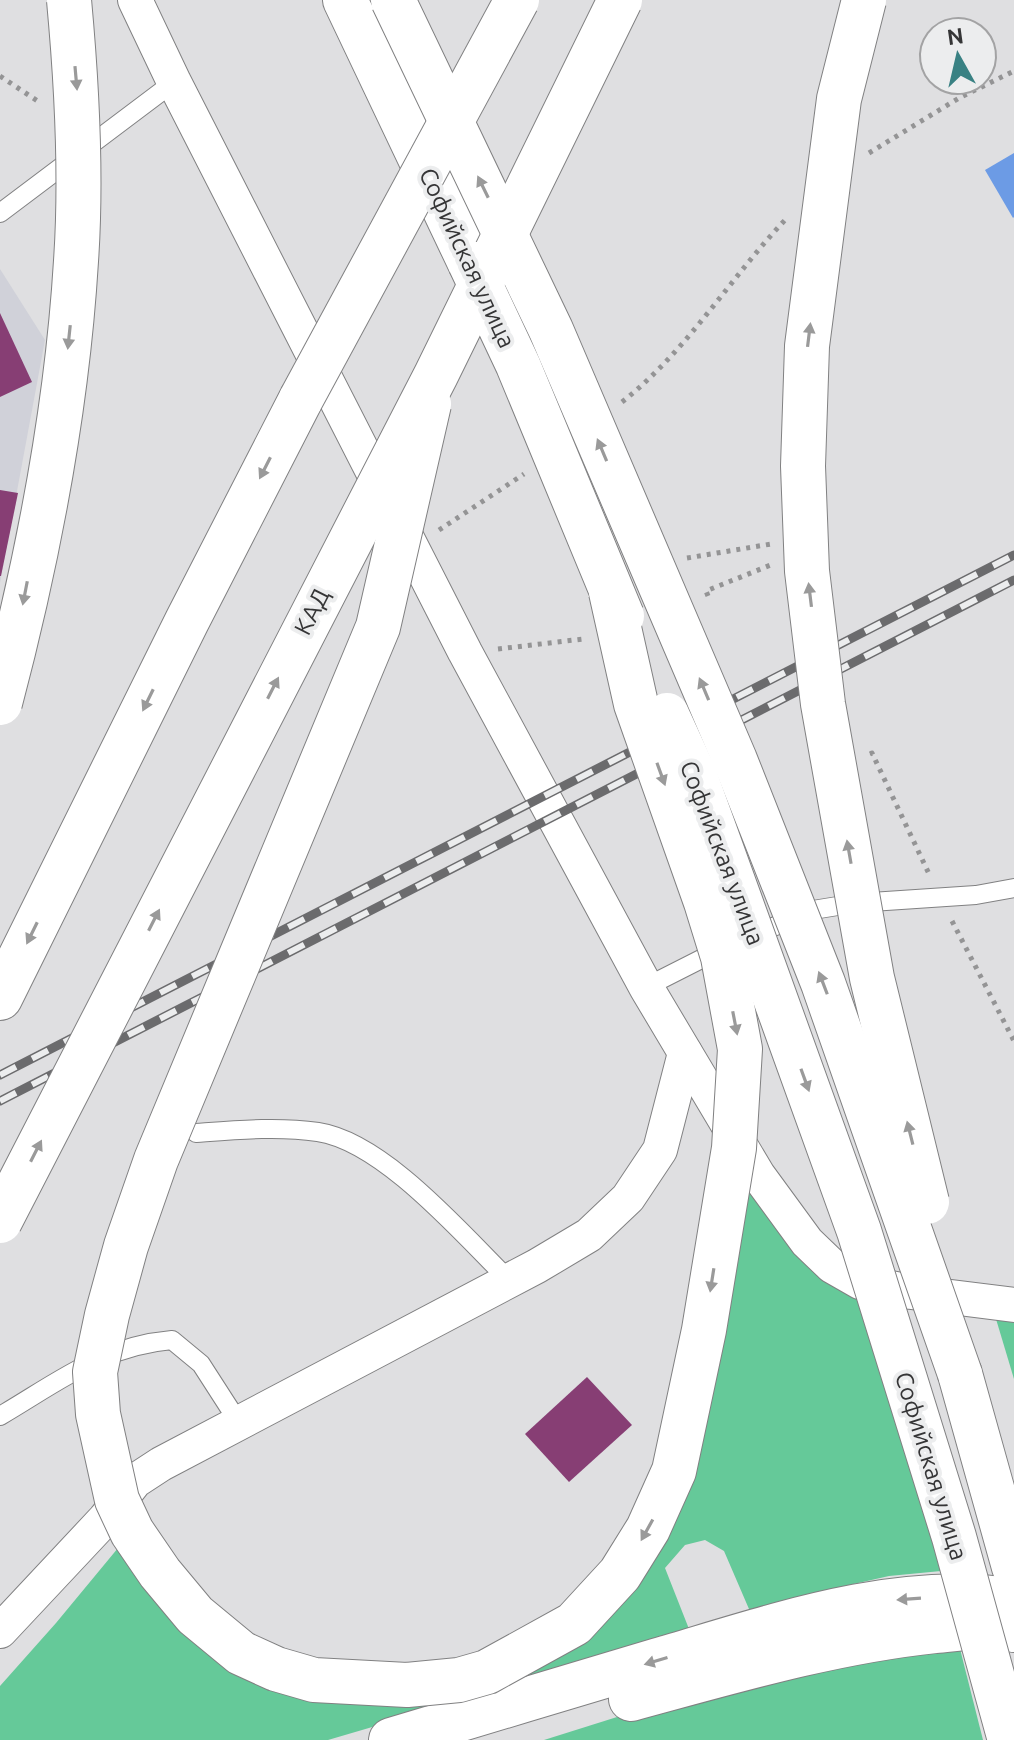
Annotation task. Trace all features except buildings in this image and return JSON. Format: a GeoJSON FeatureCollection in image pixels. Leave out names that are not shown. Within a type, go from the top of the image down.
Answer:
{"type":"FeatureCollection","features":[{"type":"Feature","properties":{"kind":"main road"},"geometry":{"type":"LineString","coordinates":[[0,703],[13,653],[63,399],[77,259],[78,101],[69,0]]}},
{"type":"Feature","properties":{"kind":"main road","name":"Софийская улица"},"geometry":{"type":"LineString","coordinates":[[345,0],[518,365],[611,592],[695,776],[859,1231],[954,1537],[1010,1740]]}},
{"type":"Feature","properties":{"kind":"main road","name":"Софийская улица"},"geometry":{"type":"LineString","coordinates":[[393,0],[551,330],[735,760],[823,983],[960,1374],[1014,1567]]}},
{"type":"Feature","properties":{"kind":"main road"},"geometry":{"type":"LineString","coordinates":[[0,998],[301,399],[517,0]]}},
{"type":"Feature","properties":{"kind":"main road","name":"КАД"},"geometry":{"type":"LineString","coordinates":[[0,1221],[436,375],[620,0]]}},
{"type":"Feature","properties":{"kind":"main road"},"geometry":{"type":"LineString","coordinates":[[864,0],[839,99],[807,346],[803,466],[807,571],[823,704],[872,978],[943,1269],[960,1374]]}},
{"type":"Feature","properties":{"kind":"main road"},"geometry":{"type":"LineString","coordinates":[[436,375],[378,627],[156,1160],[126,1246],[95,1372],[98,1414],[117,1500],[132,1532],[160,1573],[195,1615],[241,1653],[276,1669],[314,1680],[407,1685],[459,1680],[487,1672],[574,1624],[620,1574],[648,1529],[674,1471],[704,1330],[734,1148],[740,1049],[723,957],[636,704],[611,592]]}},
{"type":"Feature","properties":{"kind":"main road"},"geometry":{"type":"LineString","coordinates":[[391,1740],[798,1620],[897,1600],[982,1595],[1014,1601]]}},
{"type":"Feature","properties":{"kind":"main road"},"geometry":{"type":"LineString","coordinates":[[498,1740],[797,1654],[896,1635],[969,1628],[1014,1630]]}},
{"type":"Feature","properties":{"kind":"street"},"geometry":{"type":"LineString","coordinates":[[135,0],[411,548],[646,987],[758,1175],[807,1242],[832,1266],[860,1282],[1014,1305]]}},
{"type":"Feature","properties":{"kind":"street"},"geometry":{"type":"LineString","coordinates":[[0,1631],[105,1519],[135,1481],[510,1281],[589,1235],[628,1198],[660,1150],[685,1053]]}},
{"type":"Feature","properties":{"kind":"lane"},"geometry":{"type":"LineString","coordinates":[[0,213],[174,82]]}},
{"type":"Feature","properties":{"kind":"lane"},"geometry":{"type":"LineString","coordinates":[[646,987],[705,957],[813,910],[856,903],[976,895],[1014,888]]}},
{"type":"Feature","properties":{"kind":"lane"},"geometry":{"type":"LineString","coordinates":[[196,1133],[258,1129],[321,1132],[364,1148],[425,1198],[510,1281]]}},
{"type":"Feature","properties":{"kind":"lane"},"geometry":{"type":"LineString","coordinates":[[0,1416],[77,1367],[125,1349],[172,1340],[201,1364],[239,1423]]}},
{"type":"Feature","properties":{"kind":"path"},"geometry":{"type":"LineString","coordinates":[[860,161],[959,98],[1014,71]]}},
{"type":"Feature","properties":{"kind":"path"},"geometry":{"type":"LineString","coordinates":[[613,409],[635,392],[684,341],[760,246],[788,217]]}},
{"type":"Feature","properties":{"kind":"path"},"geometry":{"type":"LineString","coordinates":[[411,548],[534,467]]}},
{"type":"Feature","properties":{"kind":"path"},"geometry":{"type":"LineString","coordinates":[[712,605],[706,591],[786,558]]}},
{"type":"Feature","properties":{"kind":"path"},"geometry":{"type":"LineString","coordinates":[[865,757],[872,753],[975,968],[1014,1041]]}},
{"type":"Feature","properties":{"kind":"shaded area"},"geometry":{"type":"Polygon","coordinates":[[[0,269],[45,340],[0,583],[0,269]]]}},
{"type":"Feature","properties":{"kind":"green space"},"geometry":{"type":"Polygon","coordinates":[[[748,1190],[801,1258],[861,1297],[941,1571],[889,1576],[836,1588],[752,1616],[724,1551],[705,1540],[685,1545],[665,1568],[689,1629],[509,1684],[590,1636],[652,1565],[686,1497],[709,1407],[738,1262],[748,1190]]]}},
{"type":"Feature","properties":{"kind":"green space"},"geometry":{"type":"Polygon","coordinates":[[[996,1319],[1014,1322],[1014,1379],[996,1319]]]}},
{"type":"Feature","properties":{"kind":"green space"},"geometry":{"type":"Polygon","coordinates":[[[123,1542],[231,1660],[471,1698],[328,1740],[0,1740],[0,1686],[123,1542]]]}},
{"type":"Feature","properties":{"kind":"green space"},"geometry":{"type":"Polygon","coordinates":[[[957,1637],[983,1740],[544,1740],[706,1689],[957,1637]]]}},
{"type":"Feature","properties":{"kind":"water"},"geometry":{"type":"Polygon","coordinates":[[[1014,153],[1014,217],[1013,218],[985,170],[1014,153]]]}},
{"type":"Feature","properties":{"kind":"railway"},"geometry":{"type":"LineString","coordinates":[[0,1075],[1014,555]]}},
{"type":"Feature","properties":{"kind":"railway"},"geometry":{"type":"LineString","coordinates":[[0,1101],[1014,580]]}}]}
